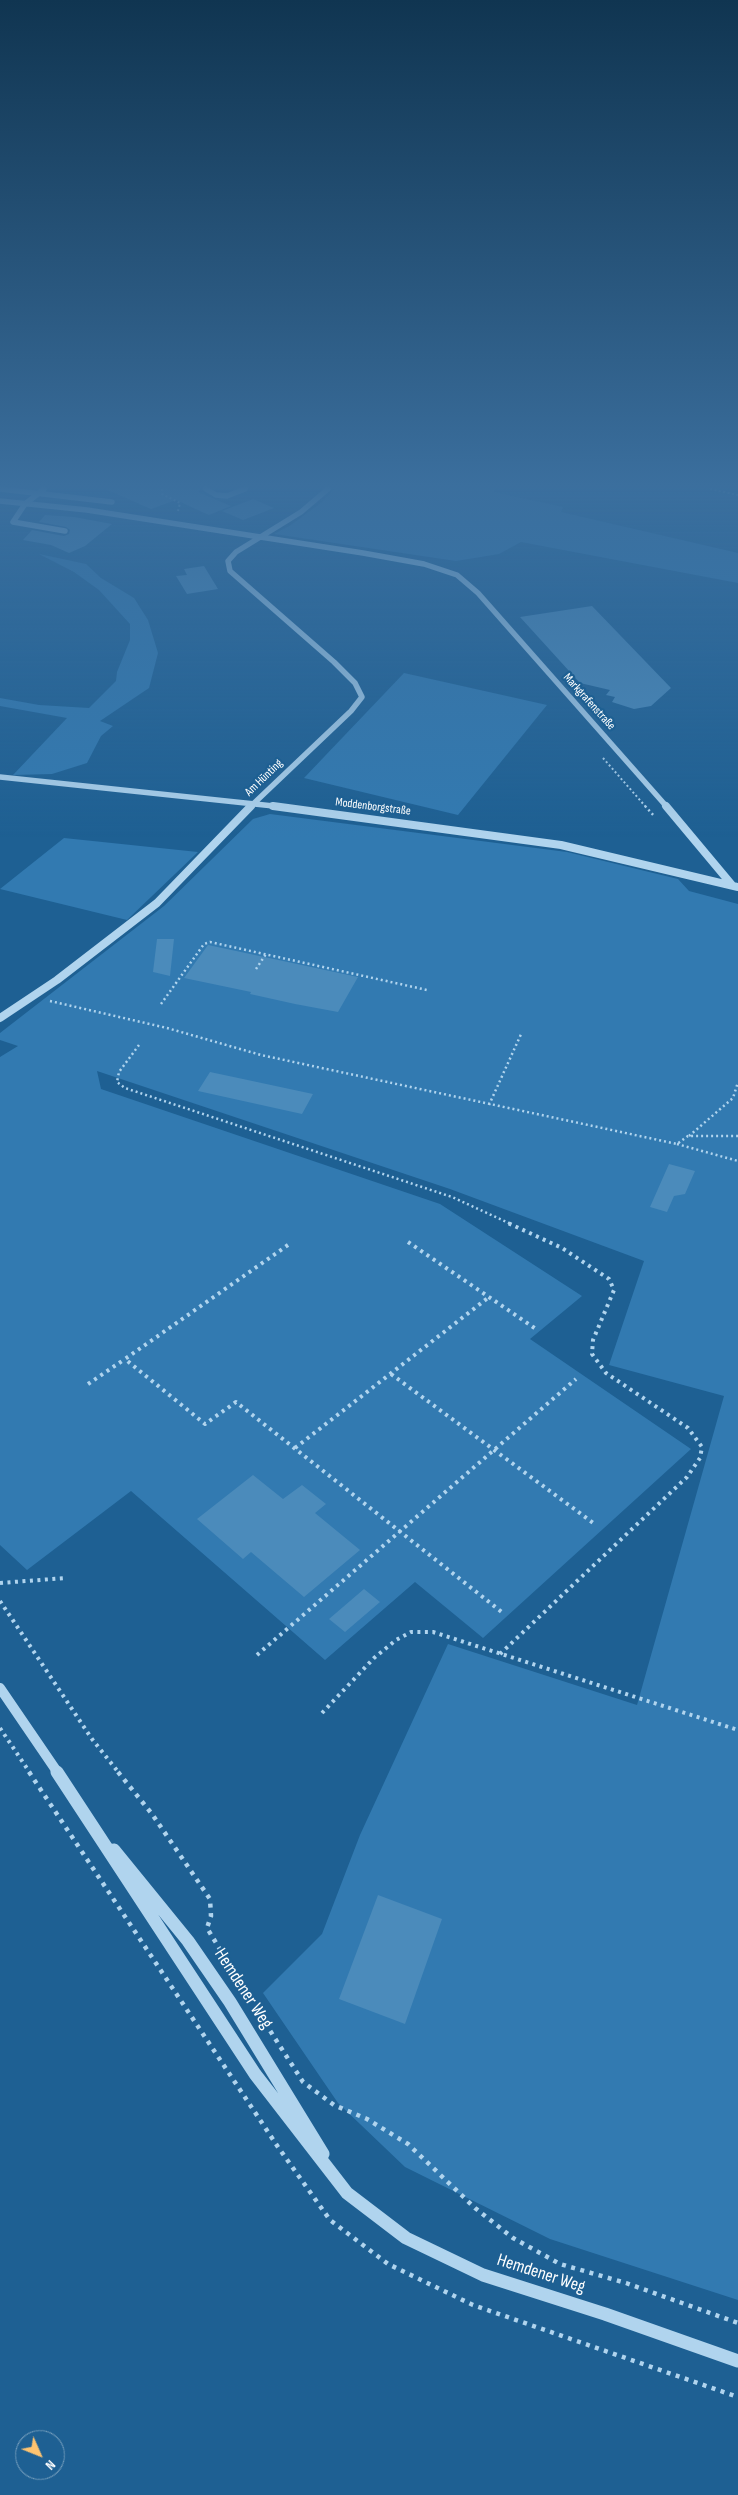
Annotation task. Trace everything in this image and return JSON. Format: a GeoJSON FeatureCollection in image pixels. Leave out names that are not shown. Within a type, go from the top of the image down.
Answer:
{"type":"FeatureCollection","features":[{"type":"Feature","properties":{"kind":"street","name":"Am Hünting"},"geometry":{"type":"LineString","coordinates":[[0,1018],[33,998],[150,909],[254,803],[351,711],[362,697],[355,683],[334,662],[269,605]]}},
{"type":"Feature","properties":{"kind":"street","name":"Markgrafenstraße"},"geometry":{"type":"LineString","coordinates":[[488,605],[693,836],[735,886]]}},
{"type":"Feature","properties":{"kind":"street","name":"Moddenborgstraße"},"geometry":{"type":"LineString","coordinates":[[0,777],[254,803],[562,845],[735,886]]}},
{"type":"Feature","properties":{"kind":"street","name":"Hemdener Weg"},"geometry":{"type":"LineString","coordinates":[[0,1688],[89,1819],[173,1952],[255,2074],[347,2192],[406,2238],[483,2275],[605,2314],[738,2361]]}},
{"type":"Feature","properties":{"kind":"street","name":"Hemdener Weg"},"geometry":{"type":"LineString","coordinates":[[89,1819],[188,1941],[230,2002],[347,2192]]}},
{"type":"Feature","properties":{"kind":"path"},"geometry":{"type":"LineString","coordinates":[[602,756],[659,821]]}},
{"type":"Feature","properties":{"kind":"path"},"geometry":{"type":"LineString","coordinates":[[161,1004],[204,944],[210,942],[427,990]]}},
{"type":"Feature","properties":{"kind":"path"},"geometry":{"type":"LineString","coordinates":[[256,969],[266,954]]}},
{"type":"Feature","properties":{"kind":"path"},"geometry":{"type":"LineString","coordinates":[[33,998],[167,1028],[261,1055],[677,1144],[738,1161]]}},
{"type":"Feature","properties":{"kind":"path"},"geometry":{"type":"LineString","coordinates":[[489,1105],[522,1032]]}},
{"type":"Feature","properties":{"kind":"path"},"geometry":{"type":"LineString","coordinates":[[139,1045],[119,1072],[117,1082],[125,1088],[452,1197],[562,1248],[603,1272],[610,1279],[614,1290],[593,1340],[592,1354],[598,1366],[688,1428],[702,1447],[700,1458],[688,1477],[500,1654]]}},
{"type":"Feature","properties":{"kind":"path"},"geometry":{"type":"LineString","coordinates":[[677,1144],[732,1098],[738,1082]]}},
{"type":"Feature","properties":{"kind":"path"},"geometry":{"type":"LineString","coordinates":[[688,1136],[738,1136]]}},
{"type":"Feature","properties":{"kind":"path"},"geometry":{"type":"LineString","coordinates":[[408,1242],[536,1329]]}},
{"type":"Feature","properties":{"kind":"path"},"geometry":{"type":"LineString","coordinates":[[88,1384],[288,1245]]}},
{"type":"Feature","properties":{"kind":"path"},"geometry":{"type":"LineString","coordinates":[[295,1448],[489,1297]]}},
{"type":"Feature","properties":{"kind":"path"},"geometry":{"type":"LineString","coordinates":[[125,1359],[205,1424],[236,1402],[502,1613]]}},
{"type":"Feature","properties":{"kind":"path"},"geometry":{"type":"LineString","coordinates":[[391,1374],[596,1525]]}},
{"type":"Feature","properties":{"kind":"path"},"geometry":{"type":"LineString","coordinates":[[257,1655],[576,1379]]}},
{"type":"Feature","properties":{"kind":"path"},"geometry":{"type":"LineString","coordinates":[[0,1583],[66,1578]]}},
{"type":"Feature","properties":{"kind":"path"},"geometry":{"type":"LineString","coordinates":[[0,1601],[92,1740],[152,1814],[210,1899],[211,1916],[207,1928],[244,1989]]}},
{"type":"Feature","properties":{"kind":"path"},"geometry":{"type":"LineString","coordinates":[[322,1713],[374,1658],[396,1640],[411,1632],[433,1632],[738,1730]]}},
{"type":"Feature","properties":{"kind":"path"},"geometry":{"type":"LineString","coordinates":[[258,2012],[304,2082],[334,2105],[367,2119],[408,2144],[475,2208],[513,2238],[560,2264],[626,2283],[738,2323]]}},
{"type":"Feature","properties":{"kind":"shaded area"},"geometry":{"type":"Polygon","coordinates":[[[113,605],[139,605],[148,620],[158,653],[149,688],[100,721],[113,726],[101,736],[87,763],[52,774],[13,775],[67,718],[0,706],[0,698],[39,705],[89,708],[116,681],[117,672],[130,640],[130,624],[113,605]]]}},
{"type":"Feature","properties":{"kind":"shaded area"},"geometry":{"type":"Polygon","coordinates":[[[404,673],[547,705],[458,815],[304,778],[404,673]]]}},
{"type":"Feature","properties":{"kind":"shaded area"},"geometry":{"type":"Polygon","coordinates":[[[270,814],[567,852],[678,879],[689,891],[738,904],[738,2300],[550,2239],[405,2167],[338,2103],[263,1993],[322,1934],[360,1835],[448,1644],[637,1705],[724,1396],[609,1365],[644,1261],[450,1189],[97,1071],[101,1089],[440,1204],[582,1296],[530,1339],[691,1449],[483,1638],[415,1582],[325,1660],[131,1491],[27,1570],[0,1545],[0,1057],[18,1046],[0,1040],[0,1033],[164,906],[253,819],[270,814]]]}},
{"type":"Feature","properties":{"kind":"shaded area"},"geometry":{"type":"Polygon","coordinates":[[[64,838],[198,852],[127,920],[0,889],[64,838]]]}},
{"type":"Feature","properties":{"kind":"building"},"geometry":{"type":"Polygon","coordinates":[[[592,606],[671,688],[651,706],[634,709],[612,702],[615,697],[606,695],[610,690],[580,683],[520,617],[592,606]]]}},
{"type":"Feature","properties":{"kind":"building"},"geometry":{"type":"Polygon","coordinates":[[[157,939],[174,939],[170,976],[153,972],[157,939]]]}},
{"type":"Feature","properties":{"kind":"building"},"geometry":{"type":"Polygon","coordinates":[[[208,945],[358,977],[338,1012],[184,978],[208,945]]]}},
{"type":"Feature","properties":{"kind":"building"},"geometry":{"type":"Polygon","coordinates":[[[210,1072],[313,1094],[302,1114],[198,1091],[210,1072]]]}},
{"type":"Feature","properties":{"kind":"building"},"geometry":{"type":"Polygon","coordinates":[[[669,1164],[695,1171],[685,1194],[674,1196],[667,1212],[650,1207],[669,1164]]]}},
{"type":"Feature","properties":{"kind":"building"},"geometry":{"type":"Polygon","coordinates":[[[253,1475],[283,1499],[302,1485],[326,1504],[315,1513],[360,1550],[304,1597],[251,1552],[243,1559],[197,1519],[253,1475]]]}},
{"type":"Feature","properties":{"kind":"building"},"geometry":{"type":"Polygon","coordinates":[[[364,1589],[380,1602],[345,1632],[329,1619],[364,1589]]]}},
{"type":"Feature","properties":{"kind":"building"},"geometry":{"type":"Polygon","coordinates":[[[378,1895],[442,1919],[405,2024],[339,1999],[378,1895]]]}}]}
